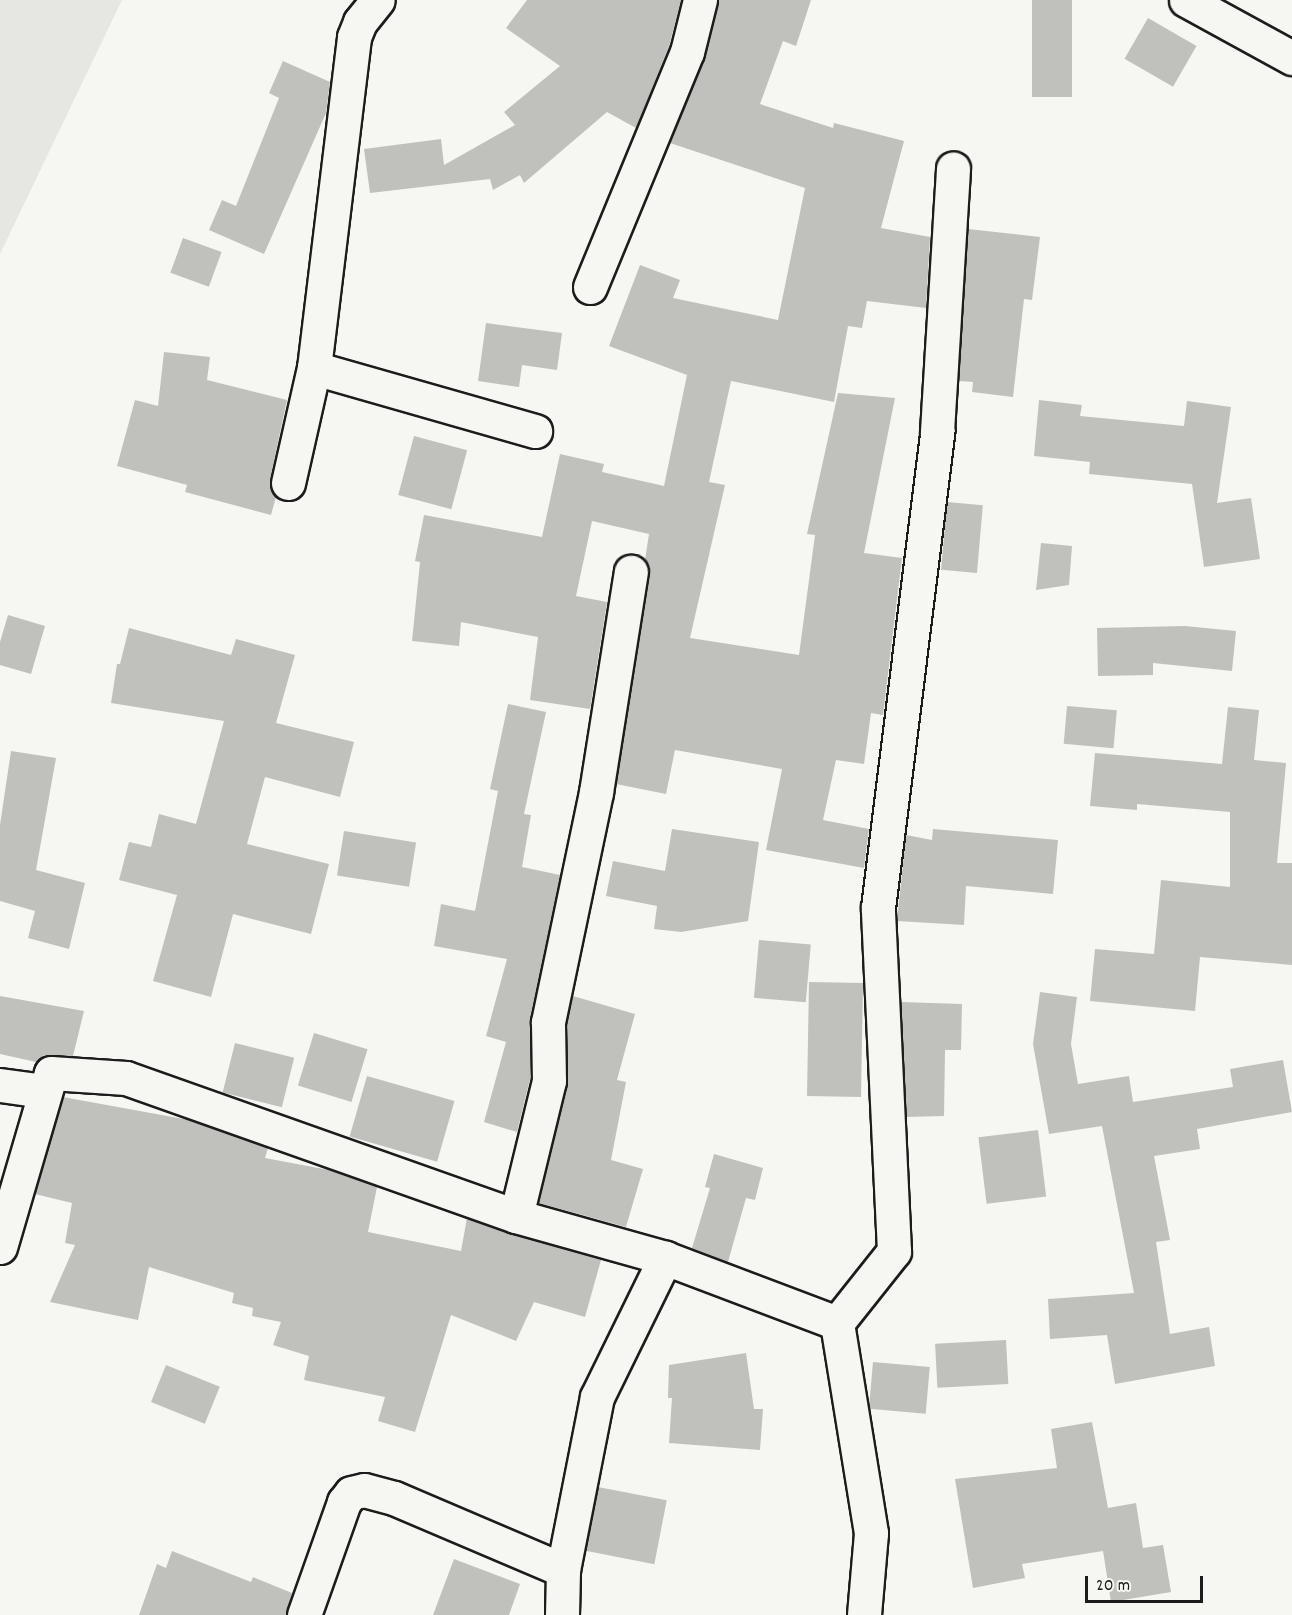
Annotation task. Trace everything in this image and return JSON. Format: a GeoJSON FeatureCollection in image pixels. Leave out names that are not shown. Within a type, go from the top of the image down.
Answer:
{"type":"FeatureCollection","features":[{"type":"Feature","properties":{"kind":"street"},"geometry":{"type":"LineString","coordinates":[[288,483],[314,368],[354,38],[360,22],[378,0]]}},
{"type":"Feature","properties":{"kind":"street"},"geometry":{"type":"LineString","coordinates":[[590,287],[687,52],[700,0]]}},
{"type":"Feature","properties":{"kind":"street"},"geometry":{"type":"LineString","coordinates":[[1186,0],[1292,58]]}},
{"type":"Feature","properties":{"kind":"street"},"geometry":{"type":"LineString","coordinates":[[864,1615],[871,1533],[837,1323],[894,1251],[878,908],[937,431],[953,168]]}},
{"type":"Feature","properties":{"kind":"street"},"geometry":{"type":"LineString","coordinates":[[314,368],[535,431]]}},
{"type":"Feature","properties":{"kind":"street"},"geometry":{"type":"LineString","coordinates":[[516,1216],[549,1081],[548,1023],[596,792],[631,572]]}},
{"type":"Feature","properties":{"kind":"street"},"geometry":{"type":"LineString","coordinates":[[0,1247],[43,1091],[51,1073],[126,1078],[516,1216],[665,1258],[837,1323]]}},
{"type":"Feature","properties":{"kind":"street"},"geometry":{"type":"LineString","coordinates":[[0,1085],[43,1091]]}},
{"type":"Feature","properties":{"kind":"street"},"geometry":{"type":"LineString","coordinates":[[562,1615],[563,1570],[597,1397],[665,1258]]}},
{"type":"Feature","properties":{"kind":"street"},"geometry":{"type":"LineString","coordinates":[[304,1615],[344,1502],[351,1493],[364,1490],[394,1498],[563,1570]]}},
{"type":"Feature","properties":{"kind":"shaded area"},"geometry":{"type":"Polygon","coordinates":[[[0,0],[122,0],[0,254],[0,0]]]}},
{"type":"Feature","properties":{"kind":"building"},"geometry":{"type":"Polygon","coordinates":[[[527,0],[681,0],[669,46],[636,128],[607,112],[524,183],[520,175],[493,190],[490,179],[370,193],[364,149],[441,139],[444,165],[515,125],[504,112],[560,66],[506,28],[527,0]]]}},
{"type":"Feature","properties":{"kind":"building"},"geometry":{"type":"Polygon","coordinates":[[[718,0],[811,0],[796,46],[783,41],[760,104],[833,128],[834,123],[904,141],[881,228],[930,237],[926,308],[867,301],[862,328],[848,326],[834,402],[731,381],[709,482],[725,485],[690,638],[799,655],[815,535],[807,534],[838,393],[895,398],[864,553],[902,558],[883,715],[871,713],[864,764],[836,760],[823,820],[869,829],[864,868],[766,850],[782,769],[675,750],[666,794],[616,784],[650,575],[645,560],[649,534],[592,521],[576,596],[607,602],[590,709],[530,700],[538,637],[461,622],[459,646],[412,641],[420,562],[415,561],[424,515],[542,537],[560,454],[604,464],[602,472],[664,486],[687,375],[609,346],[640,265],[680,280],[673,298],[778,320],[805,188],[670,143],[704,59],[718,0]]]}},
{"type":"Feature","properties":{"kind":"building"},"geometry":{"type":"Polygon","coordinates":[[[1032,0],[1072,0],[1072,97],[1032,97],[1032,0]]]}},
{"type":"Feature","properties":{"kind":"building"},"geometry":{"type":"Polygon","coordinates":[[[1148,18],[1196,46],[1173,87],[1124,59],[1148,18]]]}},
{"type":"Feature","properties":{"kind":"building"},"geometry":{"type":"Polygon","coordinates":[[[283,61],[330,82],[326,113],[264,254],[209,230],[222,200],[236,206],[279,98],[269,93],[283,61]]]}},
{"type":"Feature","properties":{"kind":"building"},"geometry":{"type":"Polygon","coordinates":[[[968,229],[1040,237],[1032,300],[1024,299],[1013,397],[972,392],[973,382],[959,381],[968,229]]]}},
{"type":"Feature","properties":{"kind":"building"},"geometry":{"type":"Polygon","coordinates":[[[183,238],[222,252],[209,287],[170,273],[183,238]]]}},
{"type":"Feature","properties":{"kind":"building"},"geometry":{"type":"Polygon","coordinates":[[[486,323],[562,333],[557,370],[522,365],[519,387],[478,381],[486,323]]]}},
{"type":"Feature","properties":{"kind":"building"},"geometry":{"type":"Polygon","coordinates":[[[164,352],[210,357],[207,380],[287,400],[270,479],[276,497],[271,515],[185,492],[187,485],[117,466],[135,400],[158,406],[164,352]]]}},
{"type":"Feature","properties":{"kind":"building"},"geometry":{"type":"Polygon","coordinates":[[[1039,400],[1082,405],[1080,416],[1184,426],[1187,401],[1231,407],[1217,503],[1251,498],[1260,559],[1204,567],[1192,484],[1089,474],[1090,462],[1034,456],[1039,400]]]}},
{"type":"Feature","properties":{"kind":"building"},"geometry":{"type":"Polygon","coordinates":[[[414,436],[467,450],[451,509],[398,495],[414,436]]]}},
{"type":"Feature","properties":{"kind":"building"},"geometry":{"type":"Polygon","coordinates":[[[947,502],[983,505],[977,573],[941,570],[947,502]]]}},
{"type":"Feature","properties":{"kind":"building"},"geometry":{"type":"Polygon","coordinates":[[[1041,543],[1072,546],[1069,585],[1036,590],[1041,543]]]}},
{"type":"Feature","properties":{"kind":"building"},"geometry":{"type":"Polygon","coordinates":[[[8,615],[45,626],[31,674],[0,665],[0,642],[8,615]]]}},
{"type":"Feature","properties":{"kind":"building"},"geometry":{"type":"Polygon","coordinates":[[[1185,626],[1236,631],[1232,671],[1153,663],[1153,675],[1098,676],[1097,628],[1185,626]]]}},
{"type":"Feature","properties":{"kind":"building"},"geometry":{"type":"Polygon","coordinates":[[[129,628],[231,655],[236,639],[295,655],[276,723],[354,742],[340,797],[265,777],[247,844],[329,864],[311,934],[233,914],[211,997],[153,981],[177,895],[119,880],[129,842],[151,847],[159,814],[196,824],[224,721],[111,703],[117,664],[120,664],[129,628]]]}},
{"type":"Feature","properties":{"kind":"building"},"geometry":{"type":"Polygon","coordinates":[[[508,704],[546,712],[524,814],[531,815],[522,867],[560,875],[530,1018],[530,1079],[517,1132],[484,1122],[506,1042],[486,1036],[507,959],[434,946],[441,904],[475,911],[498,791],[490,789],[508,704]]]}},
{"type":"Feature","properties":{"kind":"building"},"geometry":{"type":"Polygon","coordinates":[[[1067,706],[1117,710],[1113,748],[1064,744],[1067,706]]]}},
{"type":"Feature","properties":{"kind":"building"},"geometry":{"type":"Polygon","coordinates":[[[1228,707],[1259,710],[1254,760],[1286,763],[1277,863],[1292,863],[1292,965],[1200,957],[1195,1011],[1090,1001],[1095,949],[1154,954],[1161,880],[1230,887],[1230,812],[1137,804],[1137,810],[1090,806],[1095,753],[1222,764],[1228,707]]]}},
{"type":"Feature","properties":{"kind":"building"},"geometry":{"type":"Polygon","coordinates":[[[11,751],[56,758],[36,870],[85,883],[69,949],[28,938],[35,911],[0,901],[0,825],[11,751]]]}},
{"type":"Feature","properties":{"kind":"building"},"geometry":{"type":"Polygon","coordinates":[[[672,829],[759,842],[748,921],[681,932],[654,929],[657,906],[606,896],[613,861],[665,871],[672,829]]]}},
{"type":"Feature","properties":{"kind":"building"},"geometry":{"type":"Polygon","coordinates":[[[933,829],[1058,840],[1053,894],[966,886],[964,925],[897,921],[906,835],[932,840],[933,829]]]}},
{"type":"Feature","properties":{"kind":"building"},"geometry":{"type":"Polygon","coordinates":[[[344,831],[416,842],[409,887],[337,875],[344,831]]]}},
{"type":"Feature","properties":{"kind":"building"},"geometry":{"type":"Polygon","coordinates":[[[759,940],[811,945],[806,1002],[754,998],[759,940]]]}},
{"type":"Feature","properties":{"kind":"building"},"geometry":{"type":"Polygon","coordinates":[[[809,982],[863,983],[861,1097],[807,1096],[809,982]]]}},
{"type":"Feature","properties":{"kind":"building"},"geometry":{"type":"Polygon","coordinates":[[[1040,992],[1077,997],[1071,1044],[1078,1084],[1129,1076],[1133,1102],[1233,1087],[1230,1069],[1283,1060],[1292,1112],[1197,1129],[1200,1149],[1154,1156],[1170,1240],[1156,1242],[1170,1334],[1209,1327],[1215,1366],[1115,1384],[1107,1335],[1050,1339],[1048,1299],[1134,1293],[1102,1126],[1049,1134],[1033,1044],[1040,992]]]}},
{"type":"Feature","properties":{"kind":"building"},"geometry":{"type":"Polygon","coordinates":[[[0,996],[84,1011],[73,1056],[44,1055],[36,1062],[0,1054],[0,996]]]}},
{"type":"Feature","properties":{"kind":"building"},"geometry":{"type":"Polygon","coordinates":[[[573,996],[635,1014],[617,1080],[626,1082],[611,1160],[643,1169],[626,1227],[539,1203],[567,1085],[567,1024],[573,996]]]}},
{"type":"Feature","properties":{"kind":"building"},"geometry":{"type":"Polygon","coordinates":[[[901,1002],[962,1004],[961,1050],[945,1050],[944,1116],[906,1117],[901,1002]]]}},
{"type":"Feature","properties":{"kind":"building"},"geometry":{"type":"Polygon","coordinates":[[[314,1033],[368,1049],[351,1102],[298,1086],[314,1033]]]}},
{"type":"Feature","properties":{"kind":"building"},"geometry":{"type":"Polygon","coordinates":[[[235,1043],[294,1058],[282,1107],[223,1092],[235,1043]]]}},
{"type":"Feature","properties":{"kind":"building"},"geometry":{"type":"Polygon","coordinates":[[[367,1076],[454,1101],[437,1162],[350,1137],[367,1076]]]}},
{"type":"Feature","properties":{"kind":"building"},"geometry":{"type":"Polygon","coordinates":[[[63,1097],[189,1120],[268,1148],[265,1158],[329,1170],[377,1187],[368,1232],[461,1251],[467,1218],[601,1260],[585,1317],[534,1302],[516,1341],[451,1315],[415,1432],[378,1421],[385,1397],[304,1380],[309,1356],[273,1345],[281,1322],[252,1316],[253,1308],[232,1303],[234,1293],[149,1267],[138,1320],[50,1302],[75,1245],[65,1243],[72,1203],[35,1194],[63,1097]]]}},
{"type":"Feature","properties":{"kind":"building"},"geometry":{"type":"Polygon","coordinates":[[[1038,1130],[1046,1197],[987,1204],[978,1137],[1038,1130]]]}},
{"type":"Feature","properties":{"kind":"building"},"geometry":{"type":"Polygon","coordinates":[[[714,1154],[763,1168],[755,1200],[746,1198],[728,1262],[692,1248],[710,1188],[705,1187],[714,1154]]]}},
{"type":"Feature","properties":{"kind":"building"},"geometry":{"type":"Polygon","coordinates":[[[1006,1340],[1008,1384],[937,1388],[935,1344],[1006,1340]]]}},
{"type":"Feature","properties":{"kind":"building"},"geometry":{"type":"Polygon","coordinates":[[[746,1353],[754,1409],[763,1409],[760,1450],[669,1443],[672,1398],[668,1398],[669,1365],[746,1353]]]}},
{"type":"Feature","properties":{"kind":"building"},"geometry":{"type":"Polygon","coordinates":[[[873,1362],[930,1367],[926,1414],[869,1409],[873,1362]]]}},
{"type":"Feature","properties":{"kind":"building"},"geometry":{"type":"Polygon","coordinates":[[[166,1365],[220,1387],[205,1424],[151,1402],[166,1365]]]}},
{"type":"Feature","properties":{"kind":"building"},"geometry":{"type":"Polygon","coordinates":[[[1092,1422],[1108,1508],[1136,1503],[1143,1548],[1163,1545],[1171,1592],[1111,1602],[1103,1551],[1022,1564],[1025,1578],[973,1588],[955,1479],[1057,1468],[1051,1429],[1092,1422]]]}},
{"type":"Feature","properties":{"kind":"building"},"geometry":{"type":"Polygon","coordinates":[[[598,1487],[667,1500],[654,1564],[586,1551],[598,1487]]]}},
{"type":"Feature","properties":{"kind":"building"},"geometry":{"type":"Polygon","coordinates":[[[172,1551],[251,1582],[253,1577],[292,1593],[286,1615],[139,1615],[157,1564],[166,1568],[172,1551]]]}},
{"type":"Feature","properties":{"kind":"building"},"geometry":{"type":"Polygon","coordinates":[[[454,1559],[520,1584],[509,1615],[433,1615],[454,1559]]]}}]}
